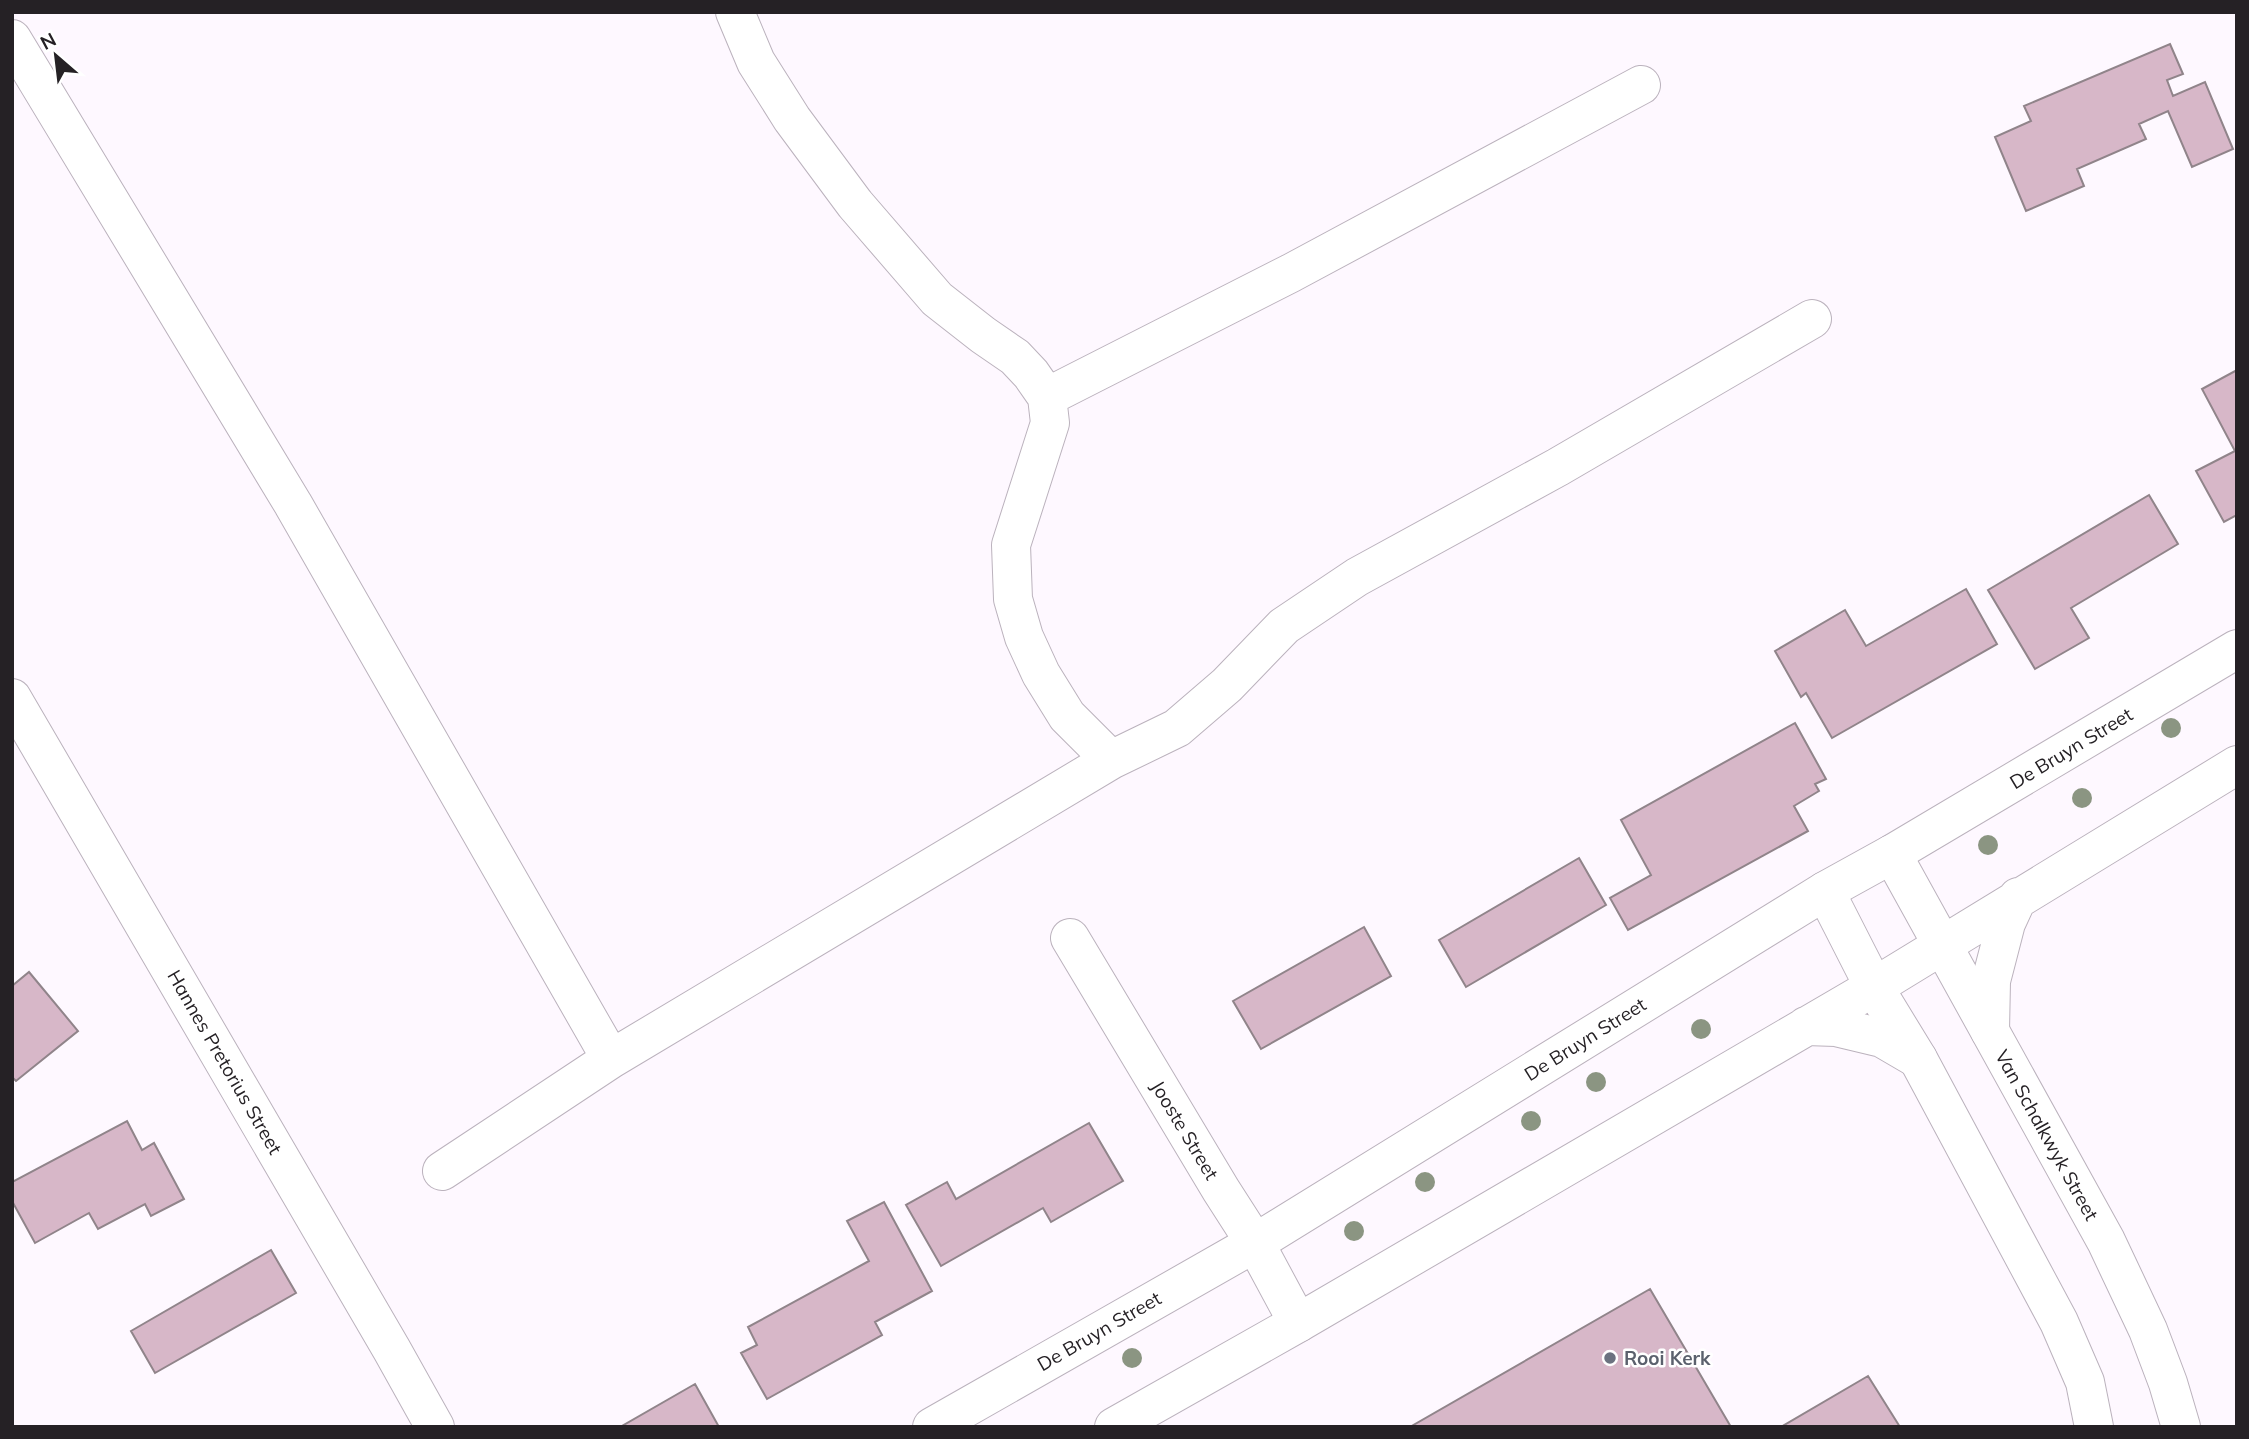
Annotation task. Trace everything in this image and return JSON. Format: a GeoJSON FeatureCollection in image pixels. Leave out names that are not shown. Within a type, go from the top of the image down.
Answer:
{"type":"FeatureCollection","features":[{"type":"Feature","properties":{"kind":"street"},"geometry":{"type":"LineString","coordinates":[[735,12],[763,74],[792,119],[855,204],[937,299],[1015,357],[1047,397],[1049,423],[1011,545],[1013,599],[1024,637],[1041,674],[1067,716],[1111,760]]}},
{"type":"Feature","properties":{"kind":"street"},"geometry":{"type":"LineString","coordinates":[[12,39],[293,504],[611,1059]]}},
{"type":"Feature","properties":{"kind":"street"},"geometry":{"type":"LineString","coordinates":[[1047,397],[1291,273],[1641,85]]}},
{"type":"Feature","properties":{"kind":"street"},"geometry":{"type":"LineString","coordinates":[[442,1171],[611,1059],[1111,760],[1177,728],[1227,685],[1284,626],[1357,577],[1558,467],[1812,319]]}},
{"type":"Feature","properties":{"kind":"street","name":"De Bruyn Street"},"geometry":{"type":"LineString","coordinates":[[932,1427],[1255,1243],[1825,891],[2237,649]]}},
{"type":"Feature","properties":{"kind":"street","name":"Hannes Pretorius Street"},"geometry":{"type":"LineString","coordinates":[[12,698],[435,1427]]}},
{"type":"Feature","properties":{"kind":"street"},"geometry":{"type":"LineString","coordinates":[[1114,1427],[1298,1323],[1874,987],[2237,765]]}},
{"type":"Feature","properties":{"kind":"street","name":"Van Schalkwyk Street"},"geometry":{"type":"LineString","coordinates":[[1892,854],[2111,1252],[2148,1330],[2181,1427]]}},
{"type":"Feature","properties":{"kind":"street"},"geometry":{"type":"LineString","coordinates":[[1825,891],[1874,987],[1918,1059],[2059,1322],[2085,1382],[2094,1427]]}},
{"type":"Feature","properties":{"kind":"street"},"geometry":{"type":"LineString","coordinates":[[1990,1031],[1991,981],[2006,923],[2018,897]]}},
{"type":"Feature","properties":{"kind":"street","name":"Jooste Street"},"geometry":{"type":"LineString","coordinates":[[1070,938],[1255,1243],[1298,1323]]}},
{"type":"Feature","properties":{"kind":"street"},"geometry":{"type":"LineString","coordinates":[[1806,1026],[1836,1027],[1882,1038],[1918,1059]]}},
{"type":"Feature","properties":{"kind":"building"},"geometry":{"type":"Polygon","coordinates":[[[2170,44],[2183,74],[2167,80],[2173,96],[2205,82],[2233,149],[2192,167],[2168,111],[2139,124],[2146,139],[2077,169],[2084,186],[2026,211],[1995,137],[2031,121],[2024,106],[2170,44]]]}},
{"type":"Feature","properties":{"kind":"building"},"geometry":{"type":"Polygon","coordinates":[[[2237,370],[2237,515],[2224,522],[2196,471],[2235,451],[2202,389],[2237,370]]]}},
{"type":"Feature","properties":{"kind":"building"},"geometry":{"type":"Polygon","coordinates":[[[2149,495],[2178,544],[2071,608],[2089,638],[2035,669],[1988,590],[2149,495]]]}},
{"type":"Feature","properties":{"kind":"building"},"geometry":{"type":"Polygon","coordinates":[[[1966,589],[1997,644],[1832,738],[1806,693],[1801,697],[1775,651],[1845,610],[1866,646],[1966,589]]]}},
{"type":"Feature","properties":{"kind":"building"},"geometry":{"type":"Polygon","coordinates":[[[1795,723],[1826,779],[1815,784],[1819,791],[1794,806],[1808,831],[1628,930],[1610,898],[1651,875],[1621,820],[1795,723]]]}},
{"type":"Feature","properties":{"kind":"building"},"geometry":{"type":"Polygon","coordinates":[[[1579,858],[1606,905],[1466,987],[1439,940],[1579,858]]]}},
{"type":"Feature","properties":{"kind":"building"},"geometry":{"type":"Polygon","coordinates":[[[1364,927],[1391,976],[1261,1049],[1233,1001],[1364,927]]]}},
{"type":"Feature","properties":{"kind":"building"},"geometry":{"type":"Polygon","coordinates":[[[29,972],[78,1031],[16,1081],[12,1077],[12,986],[29,972]]]}},
{"type":"Feature","properties":{"kind":"building"},"geometry":{"type":"Polygon","coordinates":[[[127,1121],[142,1150],[154,1143],[184,1199],[151,1216],[145,1204],[98,1229],[89,1213],[35,1243],[12,1201],[12,1182],[127,1121]]]}},
{"type":"Feature","properties":{"kind":"building"},"geometry":{"type":"Polygon","coordinates":[[[1089,1123],[1123,1181],[1051,1222],[1043,1208],[941,1266],[906,1205],[947,1182],[956,1199],[1089,1123]]]}},
{"type":"Feature","properties":{"kind":"building"},"geometry":{"type":"Polygon","coordinates":[[[884,1202],[932,1291],[875,1322],[882,1335],[767,1399],[741,1353],[757,1345],[748,1327],[869,1261],[847,1221],[884,1202]]]}},
{"type":"Feature","properties":{"kind":"building"},"geometry":{"type":"Polygon","coordinates":[[[271,1250],[296,1293],[155,1373],[131,1331],[271,1250]]]}},
{"type":"Feature","properties":{"kind":"building","name":"Rooi Kerk"},"geometry":{"type":"Polygon","coordinates":[[[1650,1289],[1731,1427],[1410,1427],[1650,1289]]]}},
{"type":"Feature","properties":{"kind":"building"},"geometry":{"type":"Polygon","coordinates":[[[1868,1376],[1900,1427],[1781,1427],[1868,1376]]]}},
{"type":"Feature","properties":{"kind":"building"},"geometry":{"type":"Polygon","coordinates":[[[695,1384],[719,1427],[622,1426],[695,1384]]]}},
{"type":"Feature","properties":{"kind":"place","name":"Rooi Kerk"},"geometry":{"type":"Point","coordinates":[1610,1358]}}]}
